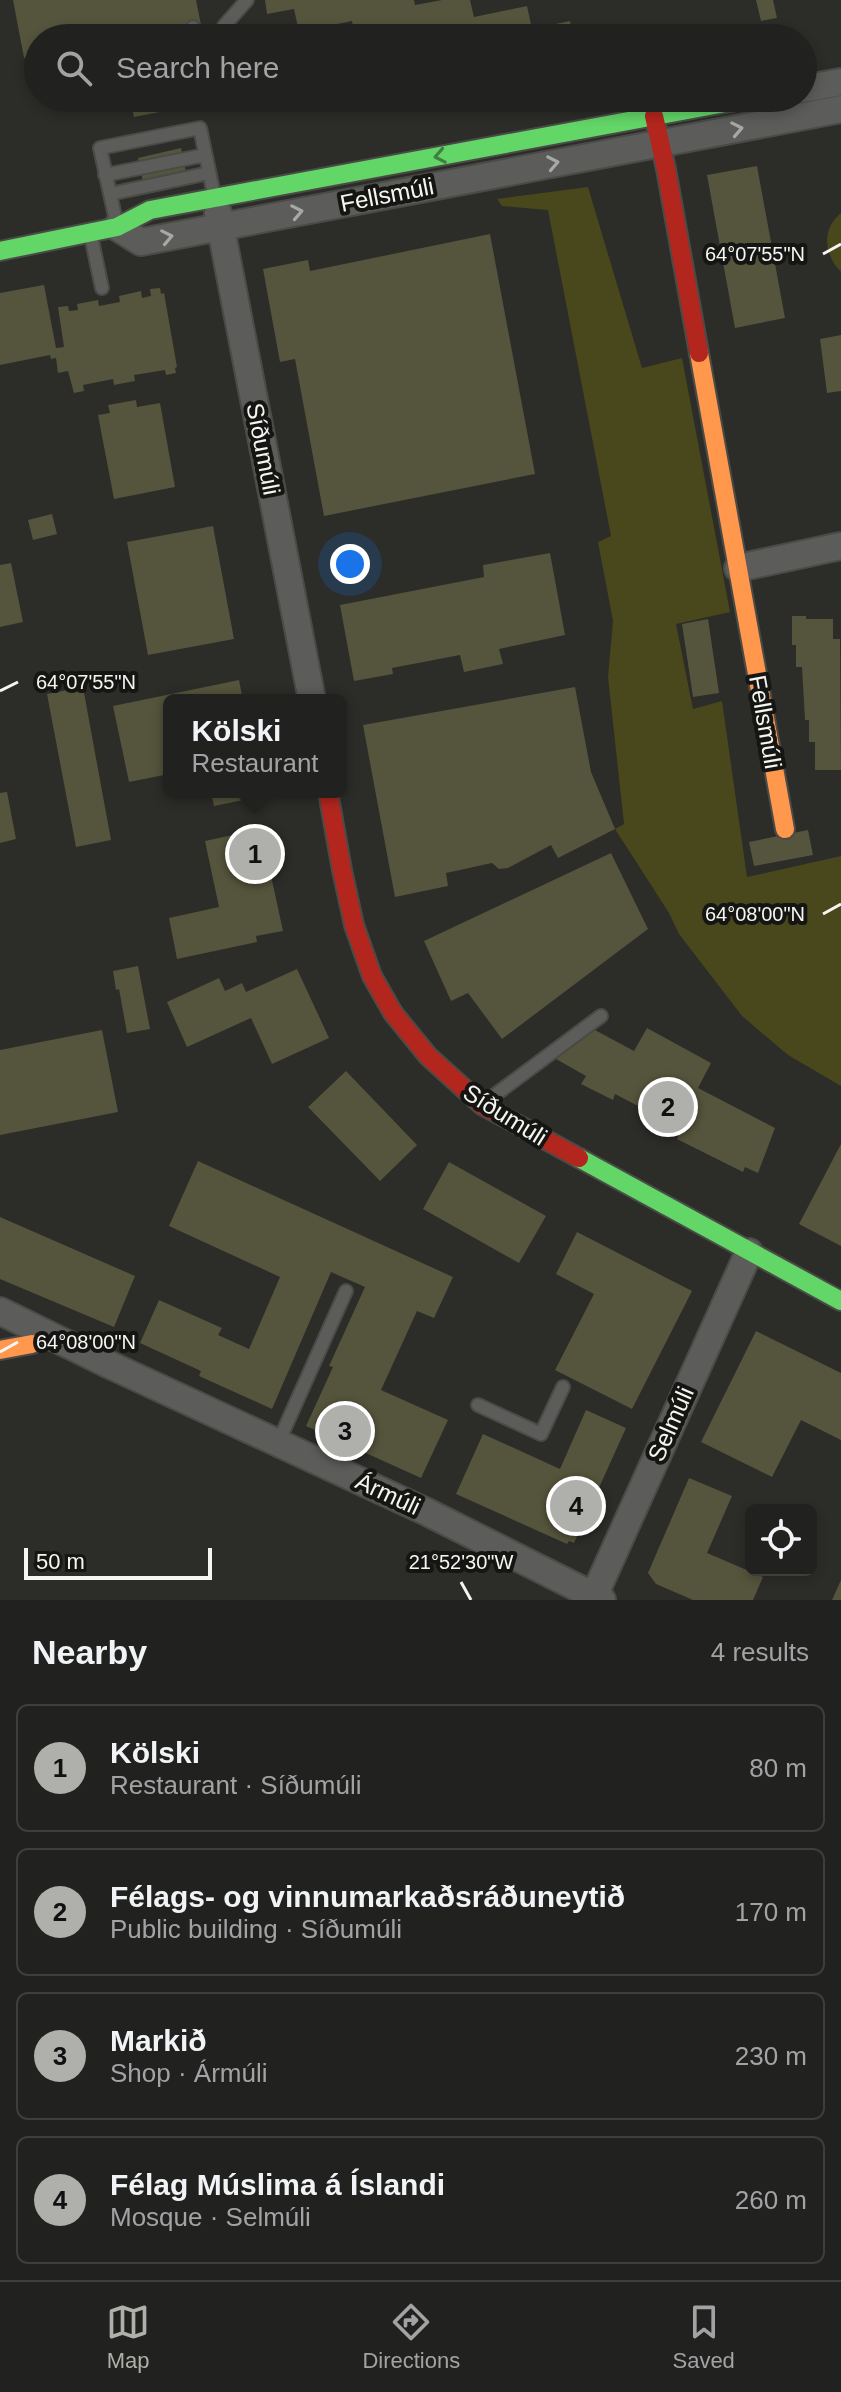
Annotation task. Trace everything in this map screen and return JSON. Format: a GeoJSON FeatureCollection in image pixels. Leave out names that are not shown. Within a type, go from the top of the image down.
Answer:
{"type":"FeatureCollection","features":[{"type":"Feature","properties":{"kind":"street"},"geometry":{"type":"LineString","coordinates":[[817,86],[841,82]]}},
{"type":"Feature","properties":{"kind":"street","name":"Fellsmúli"},"geometry":{"type":"LineString","coordinates":[[117,227],[141,242],[841,109]]}},
{"type":"Feature","properties":{"kind":"street","name":"Fellsmúli"},"geometry":{"type":"LineString","coordinates":[[0,251],[117,227],[150,210],[212,186],[676,112]]}},
{"type":"Feature","properties":{"kind":"street","name":"Fellsmúli"},"geometry":{"type":"LineString","coordinates":[[654,116],[785,829]]}},
{"type":"Feature","properties":{"kind":"street","name":"Síðumúli"},"geometry":{"type":"LineString","coordinates":[[212,186],[311,694]]}},
{"type":"Feature","properties":{"kind":"street"},"geometry":{"type":"LineString","coordinates":[[738,568],[841,546]]}},
{"type":"Feature","properties":{"kind":"street","name":"Síðumúli"},"geometry":{"type":"LineString","coordinates":[[329,798],[348,898],[363,951],[382,997],[440,1068],[482,1105],[841,1301]]}},
{"type":"Feature","properties":{"kind":"street","name":"Selmúli"},"geometry":{"type":"LineString","coordinates":[[598,1598],[749,1252]]}},
{"type":"Feature","properties":{"kind":"street","name":"Ármúli"},"geometry":{"type":"LineString","coordinates":[[0,1311],[427,1512],[598,1598]]}},
{"type":"Feature","properties":{"kind":"street","name":"Ármúli"},"geometry":{"type":"LineString","coordinates":[[0,1330],[32,1344],[85,1353]]}},
{"type":"Feature","properties":{"kind":"street"},"geometry":{"type":"LineString","coordinates":[[0,1350],[32,1344]]}},
{"type":"Feature","properties":{"kind":"lane"},"geometry":{"type":"LineString","coordinates":[[226,24],[247,0]]}},
{"type":"Feature","properties":{"kind":"lane"},"geometry":{"type":"LineString","coordinates":[[110,194],[212,186],[200,128],[100,148],[117,227]]}},
{"type":"Feature","properties":{"kind":"lane"},"geometry":{"type":"LineString","coordinates":[[105,175],[205,155]]}},
{"type":"Feature","properties":{"kind":"lane"},"geometry":{"type":"LineString","coordinates":[[90,233],[102,288]]}},
{"type":"Feature","properties":{"kind":"lane"},"geometry":{"type":"LineString","coordinates":[[482,1105],[601,1016]]}},
{"type":"Feature","properties":{"kind":"lane"},"geometry":{"type":"LineString","coordinates":[[278,1443],[346,1291]]}},
{"type":"Feature","properties":{"kind":"lane"},"geometry":{"type":"LineString","coordinates":[[478,1405],[541,1434],[563,1387]]}},
{"type":"Feature","properties":{"kind":"shaded area"},"geometry":{"type":"Polygon","coordinates":[[[588,187],[642,368],[682,358],[730,612],[676,624],[693,709],[722,701],[747,877],[841,856],[841,1086],[788,1055],[742,1016],[679,934],[615,829],[624,824],[608,677],[613,621],[598,542],[611,536],[548,210],[502,206],[497,199],[588,187]]]}},
{"type":"Feature","properties":{"kind":"shaded area"},"geometry":{"type":"Polygon","coordinates":[[[841,213],[841,272],[831,258],[827,242],[830,227],[841,213]]]}},
{"type":"Feature","properties":{"kind":"building"},"geometry":{"type":"Polygon","coordinates":[[[13,0],[196,0],[201,24],[24,24],[24,58],[13,0]]]}},
{"type":"Feature","properties":{"kind":"building"},"geometry":{"type":"Polygon","coordinates":[[[265,0],[414,0],[415,5],[442,0],[470,0],[474,17],[527,6],[531,24],[353,24],[352,21],[297,24],[294,9],[267,14],[265,0]]]}},
{"type":"Feature","properties":{"kind":"building"},"geometry":{"type":"Polygon","coordinates":[[[756,0],[773,0],[777,18],[761,21],[756,0]]]}},
{"type":"Feature","properties":{"kind":"building"},"geometry":{"type":"Polygon","coordinates":[[[133,112],[160,112],[134,117],[133,112]]]}},
{"type":"Feature","properties":{"kind":"building"},"geometry":{"type":"Polygon","coordinates":[[[181,148],[188,182],[145,191],[138,158],[181,148]]]}},
{"type":"Feature","properties":{"kind":"building"},"geometry":{"type":"Polygon","coordinates":[[[757,166],[785,318],[735,328],[707,175],[757,166]]]}},
{"type":"Feature","properties":{"kind":"building"},"geometry":{"type":"Polygon","coordinates":[[[490,234],[535,474],[324,516],[295,359],[280,362],[263,269],[308,260],[310,271],[490,234]]]}},
{"type":"Feature","properties":{"kind":"building"},"geometry":{"type":"Polygon","coordinates":[[[44,285],[56,348],[64,347],[58,307],[68,306],[69,311],[78,310],[77,304],[98,300],[99,306],[120,302],[119,296],[141,291],[142,298],[151,296],[150,289],[160,288],[161,294],[164,293],[176,373],[166,375],[165,370],[134,375],[135,381],[114,385],[113,379],[83,385],[84,391],[74,393],[68,371],[58,373],[56,358],[51,359],[50,355],[0,365],[0,293],[44,285]]]}},
{"type":"Feature","properties":{"kind":"building"},"geometry":{"type":"Polygon","coordinates":[[[841,335],[841,391],[827,393],[820,339],[841,335]]]}},
{"type":"Feature","properties":{"kind":"building"},"geometry":{"type":"Polygon","coordinates":[[[136,400],[137,407],[160,403],[175,487],[114,499],[98,415],[110,413],[108,405],[136,400]]]}},
{"type":"Feature","properties":{"kind":"building"},"geometry":{"type":"Polygon","coordinates":[[[52,514],[57,534],[33,540],[28,520],[52,514]]]}},
{"type":"Feature","properties":{"kind":"building"},"geometry":{"type":"Polygon","coordinates":[[[213,526],[234,639],[148,655],[127,542],[213,526]]]}},
{"type":"Feature","properties":{"kind":"building"},"geometry":{"type":"Polygon","coordinates":[[[550,553],[565,635],[499,649],[503,664],[464,672],[460,655],[392,668],[393,674],[354,681],[340,605],[484,577],[483,565],[550,553]]]}},
{"type":"Feature","properties":{"kind":"building"},"geometry":{"type":"Polygon","coordinates":[[[11,563],[23,622],[0,627],[0,565],[11,563]]]}},
{"type":"Feature","properties":{"kind":"building"},"geometry":{"type":"Polygon","coordinates":[[[792,616],[833,619],[833,639],[840,639],[841,770],[815,770],[815,742],[809,742],[809,720],[805,720],[802,667],[796,667],[796,645],[792,645],[792,616]]]}},
{"type":"Feature","properties":{"kind":"building"},"geometry":{"type":"Polygon","coordinates":[[[708,619],[719,693],[693,697],[682,624],[708,619]]]}},
{"type":"Feature","properties":{"kind":"building"},"geometry":{"type":"Polygon","coordinates":[[[239,680],[242,694],[171,694],[239,680]]]}},
{"type":"Feature","properties":{"kind":"building"},"geometry":{"type":"Polygon","coordinates":[[[83,687],[111,840],[76,847],[47,694],[83,687]]]}},
{"type":"Feature","properties":{"kind":"building"},"geometry":{"type":"Polygon","coordinates":[[[575,687],[591,772],[615,829],[558,858],[551,845],[508,868],[499,869],[492,863],[446,873],[448,886],[395,897],[363,725],[575,687]]]}},
{"type":"Feature","properties":{"kind":"building"},"geometry":{"type":"Polygon","coordinates":[[[163,696],[163,775],[129,782],[113,706],[163,696]]]}},
{"type":"Feature","properties":{"kind":"building"},"geometry":{"type":"Polygon","coordinates":[[[7,792],[16,839],[0,843],[0,793],[7,792]]]}},
{"type":"Feature","properties":{"kind":"building"},"geometry":{"type":"Polygon","coordinates":[[[212,798],[253,798],[214,806],[212,798]]]}},
{"type":"Feature","properties":{"kind":"building"},"geometry":{"type":"Polygon","coordinates":[[[261,829],[283,931],[256,936],[257,942],[177,959],[169,918],[219,907],[205,841],[261,829]]]}},
{"type":"Feature","properties":{"kind":"building"},"geometry":{"type":"Polygon","coordinates":[[[808,830],[813,855],[754,866],[749,842],[808,830]]]}},
{"type":"Feature","properties":{"kind":"building"},"geometry":{"type":"Polygon","coordinates":[[[611,853],[648,929],[502,1039],[468,993],[451,1001],[424,941],[611,853]]]}},
{"type":"Feature","properties":{"kind":"building"},"geometry":{"type":"Polygon","coordinates":[[[138,966],[150,1029],[127,1033],[113,971],[138,966]]]}},
{"type":"Feature","properties":{"kind":"building"},"geometry":{"type":"Polygon","coordinates":[[[297,969],[329,1038],[272,1064],[251,1018],[187,1047],[167,1002],[219,978],[225,991],[242,983],[246,992],[297,969]]]}},
{"type":"Feature","properties":{"kind":"building"},"geometry":{"type":"Polygon","coordinates":[[[647,1028],[711,1063],[698,1088],[775,1128],[758,1173],[745,1167],[743,1172],[677,1139],[682,1129],[615,1094],[613,1100],[581,1084],[586,1076],[556,1059],[595,1030],[634,1051],[647,1028]]]}},
{"type":"Feature","properties":{"kind":"building"},"geometry":{"type":"Polygon","coordinates":[[[102,1030],[118,1112],[0,1135],[0,1050],[102,1030]]]}},
{"type":"Feature","properties":{"kind":"building"},"geometry":{"type":"Polygon","coordinates":[[[346,1071],[417,1145],[380,1181],[308,1107],[346,1071]]]}},
{"type":"Feature","properties":{"kind":"building"},"geometry":{"type":"Polygon","coordinates":[[[841,1144],[841,1246],[799,1224],[841,1144]]]}},
{"type":"Feature","properties":{"kind":"building"},"geometry":{"type":"Polygon","coordinates":[[[198,1161],[453,1277],[434,1318],[417,1311],[381,1390],[448,1420],[421,1478],[306,1426],[365,1287],[331,1272],[272,1409],[199,1376],[201,1371],[140,1343],[159,1300],[222,1328],[218,1335],[249,1349],[280,1277],[169,1226],[198,1161]]]}},
{"type":"Feature","properties":{"kind":"building"},"geometry":{"type":"Polygon","coordinates":[[[449,1162],[546,1216],[519,1263],[423,1209],[449,1162]]]}},
{"type":"Feature","properties":{"kind":"building"},"geometry":{"type":"Polygon","coordinates":[[[0,1217],[135,1276],[114,1327],[0,1279],[0,1217]]]}},
{"type":"Feature","properties":{"kind":"building"},"geometry":{"type":"Polygon","coordinates":[[[577,1232],[692,1291],[632,1409],[555,1370],[594,1294],[556,1274],[577,1232]]]}},
{"type":"Feature","properties":{"kind":"building"},"geometry":{"type":"Polygon","coordinates":[[[756,1331],[841,1373],[841,1440],[801,1420],[772,1477],[701,1442],[756,1331]]]}},
{"type":"Feature","properties":{"kind":"building"},"geometry":{"type":"Polygon","coordinates":[[[586,1410],[626,1428],[574,1543],[569,1541],[567,1544],[456,1494],[483,1434],[560,1469],[586,1410]]]}},
{"type":"Feature","properties":{"kind":"building"},"geometry":{"type":"Polygon","coordinates":[[[689,1478],[732,1496],[707,1553],[745,1569],[745,1576],[763,1577],[753,1600],[693,1600],[656,1584],[648,1573],[689,1478]]]}},
{"type":"Feature","properties":{"kind":"building"},"geometry":{"type":"Polygon","coordinates":[[[841,1580],[841,1600],[832,1600],[841,1580]]]}},
{"type":"Feature","properties":{"kind":"traffic: fast"},"geometry":{"type":"LineString","coordinates":[[0,251],[117,227],[150,210],[677,112]]}},
{"type":"Feature","properties":{"kind":"traffic: fast"},"geometry":{"type":"LineString","coordinates":[[579,1158],[841,1301]]}},
{"type":"Feature","properties":{"kind":"traffic: slow"},"geometry":{"type":"LineString","coordinates":[[699,353],[785,829]]}},
{"type":"Feature","properties":{"kind":"traffic: slow"},"geometry":{"type":"LineString","coordinates":[[0,1350],[32,1344]]}},
{"type":"Feature","properties":{"kind":"traffic: jam"},"geometry":{"type":"LineString","coordinates":[[654,116],[699,353]]}},
{"type":"Feature","properties":{"kind":"traffic: jam"},"geometry":{"type":"LineString","coordinates":[[329,798],[354,925],[372,976],[393,1013],[428,1056],[482,1105],[579,1158]]}},
{"type":"Feature","properties":{"kind":"place","name":"Kölski"},"geometry":{"type":"Point","coordinates":[255,854]}},
{"type":"Feature","properties":{"kind":"place","name":"Félags- og vinnumarkaðsráðuneytið"},"geometry":{"type":"Point","coordinates":[668,1107]}},
{"type":"Feature","properties":{"kind":"place","name":"Markið"},"geometry":{"type":"Point","coordinates":[345,1431]}},
{"type":"Feature","properties":{"kind":"place","name":"Félag Múslima á Íslandi"},"geometry":{"type":"Point","coordinates":[576,1506]}}]}
